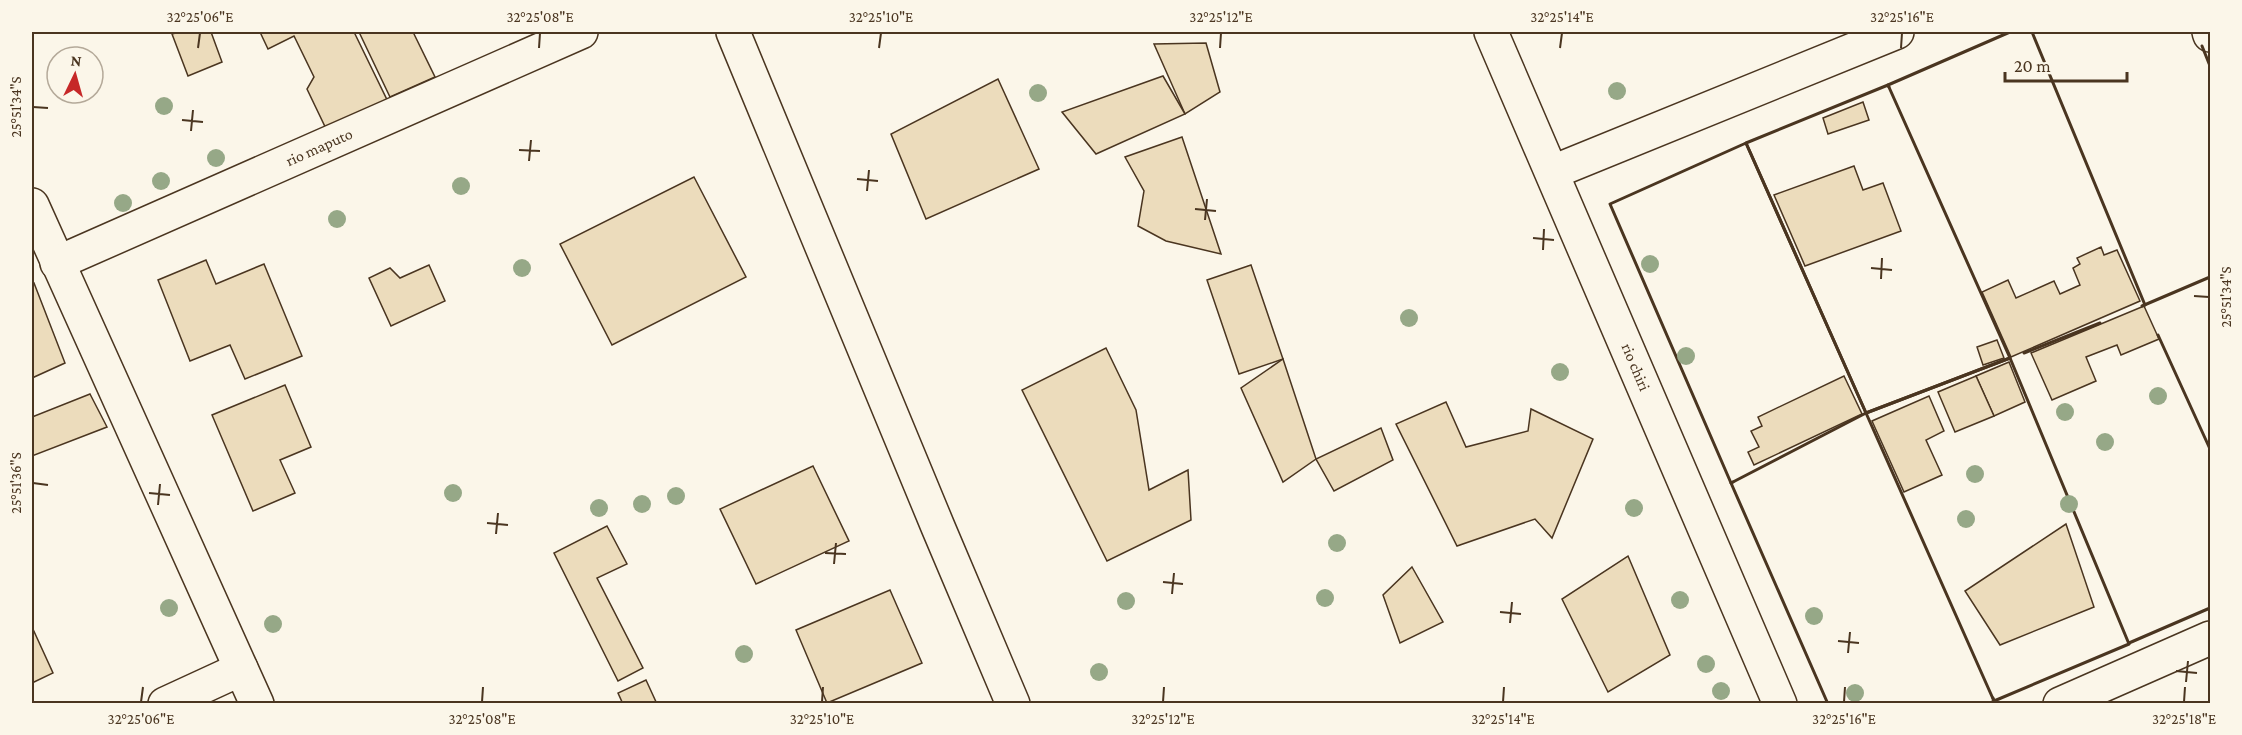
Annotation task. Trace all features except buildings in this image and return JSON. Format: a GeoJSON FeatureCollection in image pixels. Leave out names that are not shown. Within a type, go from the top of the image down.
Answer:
{"type":"FeatureCollection","features":[{"type":"Feature","properties":{"kind":"street","name":"rio maputo"},"geometry":{"type":"LineString","coordinates":[[57,263],[581,32]]}},
{"type":"Feature","properties":{"kind":"street"},"geometry":{"type":"LineString","coordinates":[[733,32],[938,527],[1014,704]]}},
{"type":"Feature","properties":{"kind":"street","name":"rio chiri"},"geometry":{"type":"LineString","coordinates":[[1491,32],[1780,704]]}},
{"type":"Feature","properties":{"kind":"street"},"geometry":{"type":"LineString","coordinates":[[1553,172],[1897,32]]}},
{"type":"Feature","properties":{"kind":"street"},"geometry":{"type":"LineString","coordinates":[[32,205],[257,704]]}},
{"type":"Feature","properties":{"kind":"street"},"geometry":{"type":"LineString","coordinates":[[2060,704],[2211,638]]}},
{"type":"Feature","properties":{"kind":"street"},"geometry":{"type":"LineString","coordinates":[[165,704],[241,669]]}},
{"type":"Feature","properties":{"kind":"wall"},"geometry":{"type":"LineString","coordinates":[[1889,87],[1888,85],[2010,32]]}},
{"type":"Feature","properties":{"kind":"wall"},"geometry":{"type":"LineString","coordinates":[[2032,32],[2145,305]]}},
{"type":"Feature","properties":{"kind":"wall"},"geometry":{"type":"LineString","coordinates":[[2202,46],[2210,66]]}},
{"type":"Feature","properties":{"kind":"wall"},"geometry":{"type":"LineString","coordinates":[[1888,85],[2010,358],[1866,413],[1746,143],[1888,85]]}},
{"type":"Feature","properties":{"kind":"wall"},"geometry":{"type":"LineString","coordinates":[[1746,143],[1866,413],[1731,483],[1610,204],[1746,143]]}},
{"type":"Feature","properties":{"kind":"wall"},"geometry":{"type":"LineString","coordinates":[[2142,306],[2210,277]]}},
{"type":"Feature","properties":{"kind":"wall"},"geometry":{"type":"LineString","coordinates":[[2024,353],[2100,323]]}},
{"type":"Feature","properties":{"kind":"wall"},"geometry":{"type":"LineString","coordinates":[[2158,335],[2210,449]]}},
{"type":"Feature","properties":{"kind":"wall"},"geometry":{"type":"LineString","coordinates":[[2010,358],[2129,644],[1994,701],[1866,413],[2010,358]]}},
{"type":"Feature","properties":{"kind":"wall"},"geometry":{"type":"LineString","coordinates":[[1733,482],[1731,483],[1828,704]]}},
{"type":"Feature","properties":{"kind":"wall"},"geometry":{"type":"LineString","coordinates":[[2129,643],[2210,608]]}},
{"type":"Feature","properties":{"kind":"wall"},"geometry":{"type":"LineString","coordinates":[[1988,704],[1994,701],[1993,698]]}}]}
